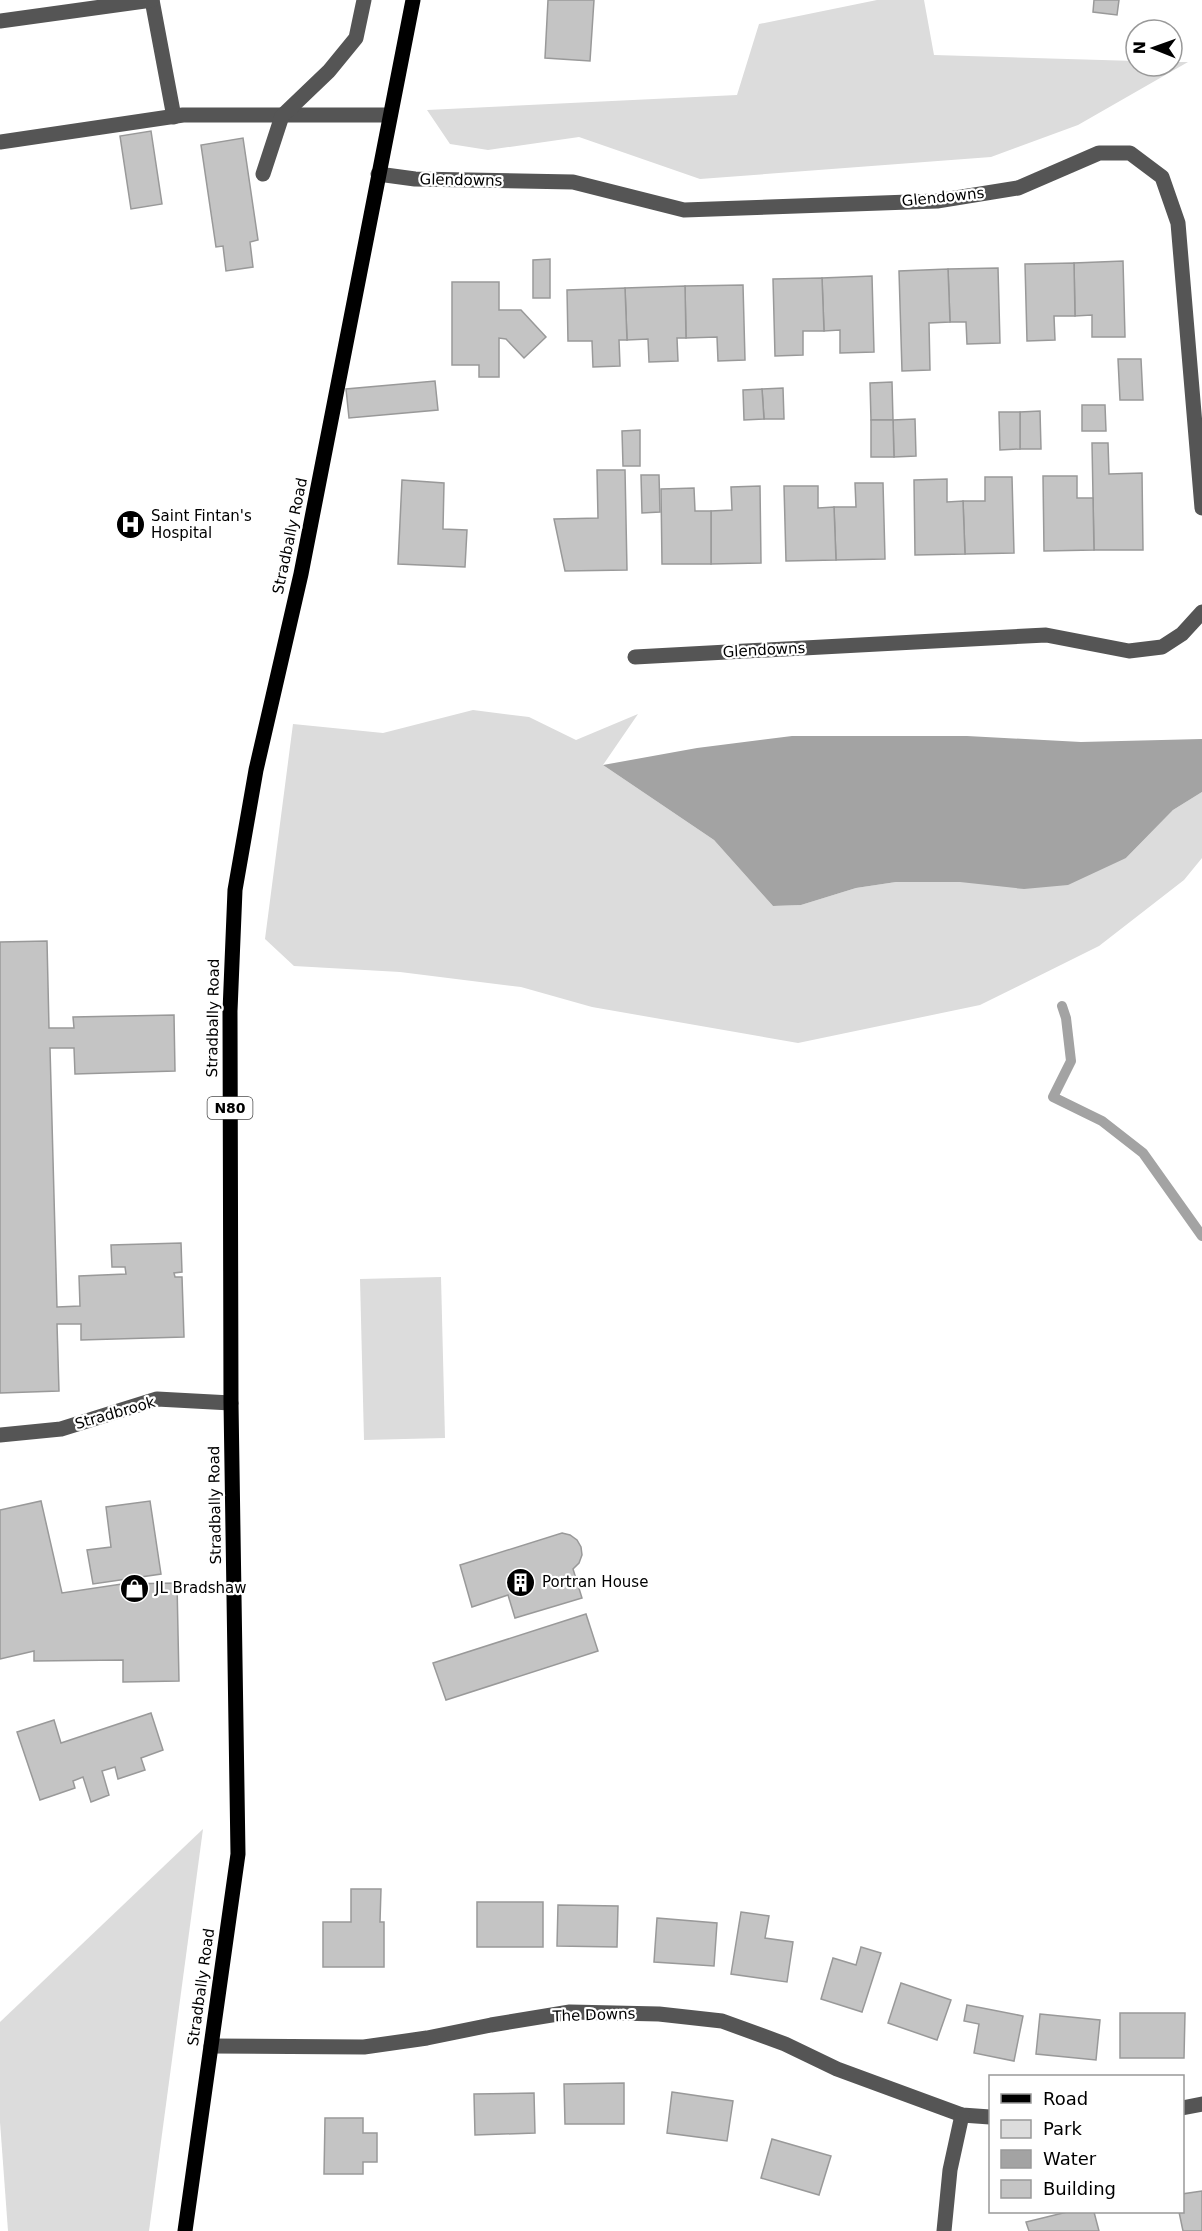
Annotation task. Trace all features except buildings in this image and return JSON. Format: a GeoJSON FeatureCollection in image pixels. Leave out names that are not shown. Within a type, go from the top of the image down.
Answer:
{"type":"FeatureCollection","features":[{"type":"Feature","properties":{"kind":"main road","name":"Stradbally Road"},"geometry":{"type":"LineString","coordinates":[[185,2231],[238,1854],[231,1403],[230,1011],[235,890],[256,770],[313,516],[413,0]]}},
{"type":"Feature","properties":{"kind":"street"},"geometry":{"type":"LineString","coordinates":[[0,21],[152,0],[174,117]]}},
{"type":"Feature","properties":{"kind":"street"},"geometry":{"type":"LineString","coordinates":[[263,174],[282,116],[329,71],[356,38],[364,0]]}},
{"type":"Feature","properties":{"kind":"street"},"geometry":{"type":"LineString","coordinates":[[0,142],[183,115],[389,116]]}},
{"type":"Feature","properties":{"kind":"street","name":"Glendowns"},"geometry":{"type":"LineString","coordinates":[[378,174],[415,180],[573,182],[684,210],[937,201],[1018,188],[1099,153],[1130,153],[1162,177],[1178,223],[1202,508]]}},
{"type":"Feature","properties":{"kind":"street","name":"Glendowns"},"geometry":{"type":"LineString","coordinates":[[635,657],[1046,635],[1129,651],[1162,647],[1182,634],[1202,612]]}},
{"type":"Feature","properties":{"kind":"street","name":"Stradbrook"},"geometry":{"type":"LineString","coordinates":[[0,1436],[61,1429],[157,1399],[231,1403]]}},
{"type":"Feature","properties":{"kind":"street","name":"The Downs"},"geometry":{"type":"LineString","coordinates":[[211,2046],[364,2047],[570,2012],[658,2014],[722,2021],[785,2044],[837,2069],[962,2115],[989,2117]]}},
{"type":"Feature","properties":{"kind":"street"},"geometry":{"type":"LineString","coordinates":[[1184,2108],[1202,2104]]}},
{"type":"Feature","properties":{"kind":"street"},"geometry":{"type":"LineString","coordinates":[[944,2231],[950,2170],[962,2115]]}},
{"type":"Feature","properties":{"kind":"green space"},"geometry":{"type":"Polygon","coordinates":[[[877,0],[924,0],[934,55],[1124,61],[1124,78],[1160,78],[1078,125],[991,157],[700,179],[579,137],[488,150],[450,144],[427,110],[737,95],[759,24],[877,0]]]}},
{"type":"Feature","properties":{"kind":"green space"},"geometry":{"type":"Polygon","coordinates":[[[473,710],[529,717],[576,740],[638,714],[603,765],[714,840],[773,906],[801,905],[856,888],[896,882],[960,882],[1126,858],[1173,810],[1202,792],[1202,858],[1184,880],[1099,946],[980,1005],[798,1043],[592,1007],[521,987],[400,972],[294,966],[265,939],[293,724],[383,733],[473,710]]]}},
{"type":"Feature","properties":{"kind":"green space"},"geometry":{"type":"Polygon","coordinates":[[[441,1277],[445,1438],[364,1440],[360,1279],[441,1277]]]}},
{"type":"Feature","properties":{"kind":"green space"},"geometry":{"type":"Polygon","coordinates":[[[203,1829],[149,2231],[8,2231],[0,2122],[0,2022],[203,1829]]]}},
{"type":"Feature","properties":{"kind":"water"},"geometry":{"type":"Polygon","coordinates":[[[792,736],[967,736],[1081,742],[1202,739],[1202,792],[1173,810],[1126,858],[1068,885],[1024,889],[960,882],[896,882],[856,888],[801,905],[773,906],[714,840],[603,765],[697,748],[792,736]]]}},
{"type":"Feature","properties":{"kind":"waterway"},"geometry":{"type":"LineString","coordinates":[[1062,1006],[1066,1018],[1071,1061],[1053,1097],[1102,1121],[1143,1153],[1202,1236]]}},
{"type":"Feature","properties":{"kind":"place","name":"Saint Fintan's Hospital"},"geometry":{"type":"Point","coordinates":[130,525]}},
{"type":"Feature","properties":{"kind":"place","name":"Portran House"},"geometry":{"type":"Point","coordinates":[521,1582]}},
{"type":"Feature","properties":{"kind":"place","name":"JL Bradshaw"},"geometry":{"type":"Point","coordinates":[134,1588]}}]}
